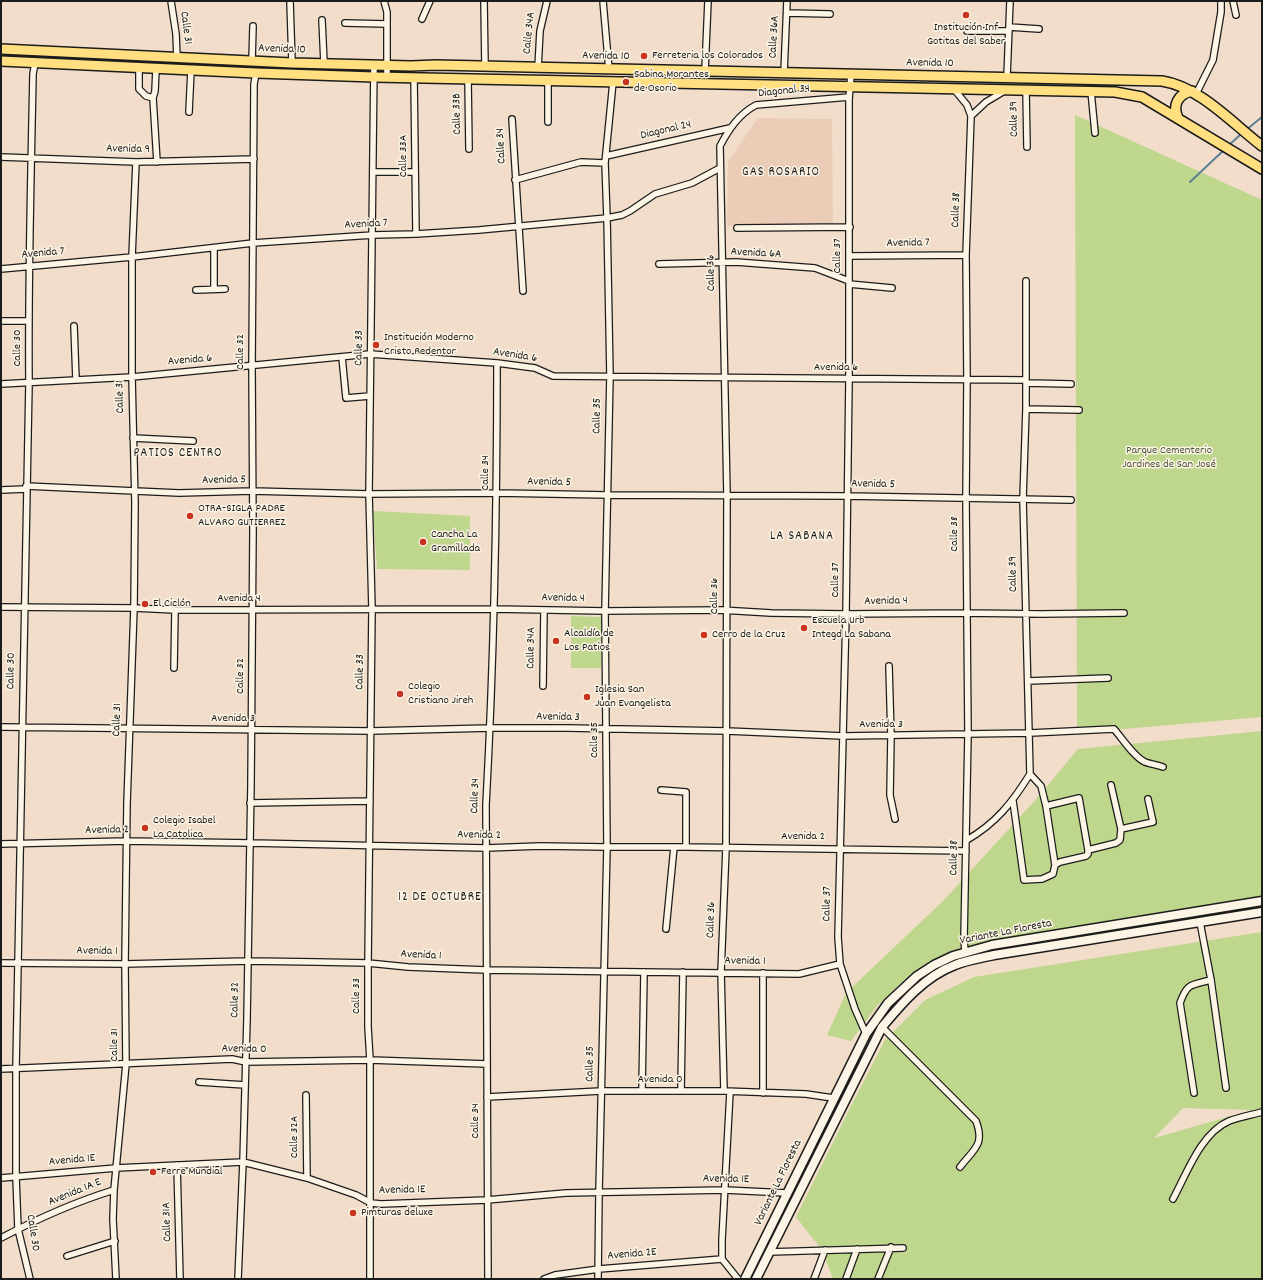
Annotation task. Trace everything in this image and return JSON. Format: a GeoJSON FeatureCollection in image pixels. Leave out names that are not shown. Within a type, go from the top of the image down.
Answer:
{"type":"FeatureCollection","features":[{"type":"Feature","properties":{"kind":"main road","name":"Avenida 10"},"geometry":{"type":"LineString","coordinates":[[1,49],[292,63],[1162,81],[1176,84],[1194,93],[1262,146]]}},
{"type":"Feature","properties":{"kind":"main road","name":"Avenida 10"},"geometry":{"type":"LineString","coordinates":[[1,61],[156,69],[374,77],[386,76],[414,78],[764,86],[850,86],[1115,92],[1142,97],[1262,169]]}},
{"type":"Feature","properties":{"kind":"main road"},"geometry":{"type":"LineString","coordinates":[[1178,118],[1175,106],[1177,100],[1181,96],[1194,93]]}},
{"type":"Feature","properties":{"kind":"main road","name":"Variante La Floresta"},"geometry":{"type":"LineString","coordinates":[[745,1279],[833,1098],[866,1034],[888,1002],[917,976],[934,965],[965,952],[992,945],[1262,901]]}},
{"type":"Feature","properties":{"kind":"main road","name":"Variante La Floresta"},"geometry":{"type":"LineString","coordinates":[[756,1279],[882,1027],[908,997],[924,983],[938,973],[955,965],[994,955],[1262,912]]}},
{"type":"Feature","properties":{"kind":"main road"},"geometry":{"type":"LineString","coordinates":[[992,945],[994,955]]}},
{"type":"Feature","properties":{"kind":"street","name":"Calle 31"},"geometry":{"type":"LineString","coordinates":[[171,1],[176,34],[177,58]]}},
{"type":"Feature","properties":{"kind":"street"},"geometry":{"type":"LineString","coordinates":[[290,1],[292,63]]}},
{"type":"Feature","properties":{"kind":"street"},"geometry":{"type":"LineString","coordinates":[[384,1],[387,12],[386,76]]}},
{"type":"Feature","properties":{"kind":"street"},"geometry":{"type":"LineString","coordinates":[[422,19],[430,1]]}},
{"type":"Feature","properties":{"kind":"street"},"geometry":{"type":"LineString","coordinates":[[484,1],[485,67]]}},
{"type":"Feature","properties":{"kind":"street","name":"Calle 34A"},"geometry":{"type":"LineString","coordinates":[[538,68],[540,31],[546,1]]}},
{"type":"Feature","properties":{"kind":"street"},"geometry":{"type":"LineString","coordinates":[[603,1],[609,70]]}},
{"type":"Feature","properties":{"kind":"street"},"geometry":{"type":"LineString","coordinates":[[705,71],[708,1]]}},
{"type":"Feature","properties":{"kind":"street","name":"Calle 36A"},"geometry":{"type":"LineString","coordinates":[[784,73],[788,1]]}},
{"type":"Feature","properties":{"kind":"street"},"geometry":{"type":"LineString","coordinates":[[1007,77],[1010,1]]}},
{"type":"Feature","properties":{"kind":"street"},"geometry":{"type":"LineString","coordinates":[[1194,93],[1213,60],[1221,12],[1221,1]]}},
{"type":"Feature","properties":{"kind":"street"},"geometry":{"type":"LineString","coordinates":[[1233,1],[1236,15]]}},
{"type":"Feature","properties":{"kind":"street"},"geometry":{"type":"LineString","coordinates":[[787,13],[830,14]]}},
{"type":"Feature","properties":{"kind":"street"},"geometry":{"type":"LineString","coordinates":[[322,20],[324,63]]}},
{"type":"Feature","properties":{"kind":"street"},"geometry":{"type":"LineString","coordinates":[[345,23],[387,24]]}},
{"type":"Feature","properties":{"kind":"street"},"geometry":{"type":"LineString","coordinates":[[252,61],[253,26]]}},
{"type":"Feature","properties":{"kind":"street"},"geometry":{"type":"LineString","coordinates":[[967,31],[1039,29]]}},
{"type":"Feature","properties":{"kind":"street","name":"Calle 30"},"geometry":{"type":"LineString","coordinates":[[30,1279],[18,1229],[16,1177],[16,1068],[29,383],[28,321],[31,158],[33,74],[35,63]]}},
{"type":"Feature","properties":{"kind":"street","name":"Calle 33"},"geometry":{"type":"LineString","coordinates":[[370,1279],[371,1203],[368,963],[372,609],[369,494],[374,172],[374,65]]}},
{"type":"Feature","properties":{"kind":"street"},"geometry":{"type":"LineString","coordinates":[[139,68],[139,89],[146,96],[153,98]]}},
{"type":"Feature","properties":{"kind":"street"},"geometry":{"type":"LineString","coordinates":[[156,69],[155,92],[153,98],[157,162]]}},
{"type":"Feature","properties":{"kind":"street"},"geometry":{"type":"LineString","coordinates":[[189,112],[191,70]]}},
{"type":"Feature","properties":{"kind":"street","name":"Calle 32"},"geometry":{"type":"LineString","coordinates":[[238,1279],[246,1062],[250,842],[254,84],[256,73]]}},
{"type":"Feature","properties":{"kind":"street","name":"Calle 37"},"geometry":{"type":"LineString","coordinates":[[851,74],[849,97],[850,256],[846,614],[838,937],[840,964],[855,1009],[866,1034]]}},
{"type":"Feature","properties":{"kind":"street","name":"Calle 33A"},"geometry":{"type":"LineString","coordinates":[[414,78],[416,234]]}},
{"type":"Feature","properties":{"kind":"street","name":"Calle 33B"},"geometry":{"type":"LineString","coordinates":[[468,79],[469,149]]}},
{"type":"Feature","properties":{"kind":"street"},"geometry":{"type":"LineString","coordinates":[[548,80],[548,122]]}},
{"type":"Feature","properties":{"kind":"street","name":"Calle 35"},"geometry":{"type":"LineString","coordinates":[[598,1279],[603,970],[607,847],[605,611],[610,376],[605,163],[613,82]]}},
{"type":"Feature","properties":{"kind":"street"},"geometry":{"type":"LineString","coordinates":[[953,88],[967,105],[971,116],[986,102],[1008,89]]}},
{"type":"Feature","properties":{"kind":"street","name":"Calle 39"},"geometry":{"type":"LineString","coordinates":[[1026,90],[1026,147]]}},
{"type":"Feature","properties":{"kind":"street"},"geometry":{"type":"LineString","coordinates":[[1091,91],[1095,133]]}},
{"type":"Feature","properties":{"kind":"street","name":"Diagonal 34"},"geometry":{"type":"LineString","coordinates":[[730,128],[749,109],[756,105],[849,97]]}},
{"type":"Feature","properties":{"kind":"street","name":"Calle 38"},"geometry":{"type":"LineString","coordinates":[[965,952],[968,734],[966,612],[966,255],[971,116]]}},
{"type":"Feature","properties":{"kind":"street","name":"Calle 34"},"geometry":{"type":"LineString","coordinates":[[512,119],[523,291]]}},
{"type":"Feature","properties":{"kind":"street","name":"Diagonal 24"},"geometry":{"type":"LineString","coordinates":[[606,156],[730,128]]}},
{"type":"Feature","properties":{"kind":"street","name":"Calle 36"},"geometry":{"type":"LineString","coordinates":[[724,1091],[722,972],[726,848],[727,731],[725,378],[720,146],[730,128]]}},
{"type":"Feature","properties":{"kind":"street","name":"Avenida 9"},"geometry":{"type":"LineString","coordinates":[[1,158],[136,162],[254,159]]}},
{"type":"Feature","properties":{"kind":"street","name":"Calle 31"},"geometry":{"type":"LineString","coordinates":[[116,1279],[114,1190],[126,1064],[125,964],[127,803],[134,608],[132,257],[136,162]]}},
{"type":"Feature","properties":{"kind":"street"},"geometry":{"type":"LineString","coordinates":[[515,180],[581,162],[605,163]]}},
{"type":"Feature","properties":{"kind":"street","name":"Avenida 7"},"geometry":{"type":"LineString","coordinates":[[1,269],[132,257],[253,243],[479,230],[607,218],[622,215],[655,194],[692,184],[720,168]]}},
{"type":"Feature","properties":{"kind":"street"},"geometry":{"type":"LineString","coordinates":[[374,172],[415,172]]}},
{"type":"Feature","properties":{"kind":"street"},"geometry":{"type":"LineString","coordinates":[[737,228],[850,227]]}},
{"type":"Feature","properties":{"kind":"street"},"geometry":{"type":"LineString","coordinates":[[214,248],[214,289]]}},
{"type":"Feature","properties":{"kind":"street","name":"Avenida 7"},"geometry":{"type":"LineString","coordinates":[[850,256],[966,255]]}},
{"type":"Feature","properties":{"kind":"street","name":"Avenida 6A"},"geometry":{"type":"LineString","coordinates":[[659,264],[736,262],[815,268],[849,282],[892,288]]}},
{"type":"Feature","properties":{"kind":"street","name":"Calle 39"},"geometry":{"type":"LineString","coordinates":[[1026,280],[1026,409],[1023,499],[1030,774]]}},
{"type":"Feature","properties":{"kind":"street"},"geometry":{"type":"LineString","coordinates":[[196,290],[225,289]]}},
{"type":"Feature","properties":{"kind":"street"},"geometry":{"type":"LineString","coordinates":[[1,321],[28,321]]}},
{"type":"Feature","properties":{"kind":"street"},"geometry":{"type":"LineString","coordinates":[[74,326],[76,380]]}},
{"type":"Feature","properties":{"kind":"street","name":"Avenida 6"},"geometry":{"type":"LineString","coordinates":[[1,384],[132,377],[370,354],[497,363],[535,368],[553,376],[967,379],[1071,384]]}},
{"type":"Feature","properties":{"kind":"street"},"geometry":{"type":"LineString","coordinates":[[342,357],[346,398],[370,396]]}},
{"type":"Feature","properties":{"kind":"street","name":"Calle 34"},"geometry":{"type":"LineString","coordinates":[[488,1279],[486,805],[490,728],[497,493],[497,363]]}},
{"type":"Feature","properties":{"kind":"street"},"geometry":{"type":"LineString","coordinates":[[1026,409],[1079,410]]}},
{"type":"Feature","properties":{"kind":"street"},"geometry":{"type":"LineString","coordinates":[[133,438],[193,441]]}},
{"type":"Feature","properties":{"kind":"street","name":"Avenida 5"},"geometry":{"type":"LineString","coordinates":[[1,490],[26,488],[179,493],[252,491],[369,494],[497,493],[847,496],[1071,500]]}},
{"type":"Feature","properties":{"kind":"street","name":"Avenida 4"},"geometry":{"type":"LineString","coordinates":[[1,607],[134,608],[176,610],[726,610],[771,613],[846,614],[966,612],[1025,614],[1124,613]]}},
{"type":"Feature","properties":{"kind":"street"},"geometry":{"type":"LineString","coordinates":[[174,668],[176,610]]}},
{"type":"Feature","properties":{"kind":"street","name":"Calle 34A"},"geometry":{"type":"LineString","coordinates":[[543,686],[544,610]]}},
{"type":"Feature","properties":{"kind":"street"},"geometry":{"type":"LineString","coordinates":[[889,666],[892,736],[890,795],[895,820]]}},
{"type":"Feature","properties":{"kind":"street"},"geometry":{"type":"LineString","coordinates":[[1028,681],[1108,678]]}},
{"type":"Feature","properties":{"kind":"street","name":"Avenida 3"},"geometry":{"type":"LineString","coordinates":[[1,727],[22,726],[251,730],[490,728],[727,731],[843,736],[1030,733],[1114,729],[1124,739],[1136,756],[1144,762],[1164,767]]}},
{"type":"Feature","properties":{"kind":"street"},"geometry":{"type":"LineString","coordinates":[[966,840],[981,832],[992,823],[1012,801],[1030,774],[1041,786],[1046,806],[1056,865],[1053,874],[1042,879],[1024,880],[1012,801]]}},
{"type":"Feature","properties":{"kind":"street"},"geometry":{"type":"LineString","coordinates":[[1088,850],[1116,843],[1120,840],[1121,829],[1111,785]]}},
{"type":"Feature","properties":{"kind":"street"},"geometry":{"type":"LineString","coordinates":[[661,790],[686,792],[686,847]]}},
{"type":"Feature","properties":{"kind":"street"},"geometry":{"type":"LineString","coordinates":[[1046,806],[1079,798],[1088,850],[1088,854],[1086,856],[1060,862],[1056,865]]}},
{"type":"Feature","properties":{"kind":"street"},"geometry":{"type":"LineString","coordinates":[[1121,829],[1152,822],[1148,800]]}},
{"type":"Feature","properties":{"kind":"street"},"geometry":{"type":"LineString","coordinates":[[250,804],[370,801]]}},
{"type":"Feature","properties":{"kind":"street","name":"Avenida 2"},"geometry":{"type":"LineString","coordinates":[[1,844],[127,841],[250,842],[486,848],[540,846],[840,848],[966,852]]}},
{"type":"Feature","properties":{"kind":"street"},"geometry":{"type":"LineString","coordinates":[[666,929],[674,847]]}},
{"type":"Feature","properties":{"kind":"street"},"geometry":{"type":"LineString","coordinates":[[1200,922],[1211,980],[1226,1088]]}},
{"type":"Feature","properties":{"kind":"street","name":"Avenida 1"},"geometry":{"type":"LineString","coordinates":[[1,963],[125,964],[248,961],[368,963],[408,967],[486,970],[603,970],[799,974],[840,964]]}},
{"type":"Feature","properties":{"kind":"street"},"geometry":{"type":"LineString","coordinates":[[642,1091],[644,972]]}},
{"type":"Feature","properties":{"kind":"street"},"geometry":{"type":"LineString","coordinates":[[681,1091],[683,972]]}},
{"type":"Feature","properties":{"kind":"street"},"geometry":{"type":"LineString","coordinates":[[763,973],[763,1093]]}},
{"type":"Feature","properties":{"kind":"street"},"geometry":{"type":"LineString","coordinates":[[1194,1093],[1180,1003],[1184,992],[1190,985],[1211,980]]}},
{"type":"Feature","properties":{"kind":"street"},"geometry":{"type":"LineString","coordinates":[[882,1027],[976,1121],[980,1132],[979,1142],[960,1167]]}},
{"type":"Feature","properties":{"kind":"street","name":"Avenida 0"},"geometry":{"type":"LineString","coordinates":[[1,1069],[232,1060],[246,1062],[370,1060],[487,1064]]}},
{"type":"Feature","properties":{"kind":"street"},"geometry":{"type":"LineString","coordinates":[[200,1082],[245,1085]]}},
{"type":"Feature","properties":{"kind":"street","name":"Avenida 0"},"geometry":{"type":"LineString","coordinates":[[487,1096],[601,1091],[724,1091],[806,1094],[833,1098]]}},
{"type":"Feature","properties":{"kind":"street"},"geometry":{"type":"LineString","coordinates":[[730,1092],[722,1259],[738,1279]]}},
{"type":"Feature","properties":{"kind":"street","name":"Calle 32A"},"geometry":{"type":"LineString","coordinates":[[306,1095],[307,1178]]}},
{"type":"Feature","properties":{"kind":"street"},"geometry":{"type":"LineString","coordinates":[[1173,1199],[1200,1148],[1213,1131],[1229,1122],[1262,1112]]}},
{"type":"Feature","properties":{"kind":"street","name":"Avenida 1E"},"geometry":{"type":"LineString","coordinates":[[1,1178],[116,1168],[243,1162],[307,1178],[356,1195],[371,1203],[381,1204],[487,1200],[566,1193],[599,1192],[725,1190],[787,1193]]}},
{"type":"Feature","properties":{"kind":"street","name":"Calle 31A"},"geometry":{"type":"LineString","coordinates":[[177,1165],[180,1279]]}},
{"type":"Feature","properties":{"kind":"street","name":"Avenida 1A E"},"geometry":{"type":"LineString","coordinates":[[1,1238],[89,1198],[114,1190]]}},
{"type":"Feature","properties":{"kind":"street"},"geometry":{"type":"LineString","coordinates":[[67,1256],[114,1241]]}},
{"type":"Feature","properties":{"kind":"street"},"geometry":{"type":"LineString","coordinates":[[769,1252],[857,1250],[891,1247],[903,1248]]}},
{"type":"Feature","properties":{"kind":"street"},"geometry":{"type":"LineString","coordinates":[[878,1279],[891,1247]]}},
{"type":"Feature","properties":{"kind":"street"},"geometry":{"type":"LineString","coordinates":[[814,1279],[825,1250]]}},
{"type":"Feature","properties":{"kind":"street"},"geometry":{"type":"LineString","coordinates":[[846,1279],[857,1250]]}},
{"type":"Feature","properties":{"kind":"street","name":"Avenida 2E"},"geometry":{"type":"LineString","coordinates":[[544,1279],[555,1275],[599,1269],[722,1259]]}},
{"type":"Feature","properties":{"kind":"shaded area"},"geometry":{"type":"Polygon","coordinates":[[[758,118],[832,119],[833,229],[727,226],[728,162],[758,118]]]}},
{"type":"Feature","properties":{"kind":"green space","name":"Parque Cementerio Jardines de San José"},"geometry":{"type":"Polygon","coordinates":[[[1075,115],[1262,200],[1262,717],[1077,733],[1075,115]]]}},
{"type":"Feature","properties":{"kind":"green space","name":"Cancha La Gramillada"},"geometry":{"type":"Polygon","coordinates":[[[373,511],[470,516],[470,570],[377,569],[373,511]]]}},
{"type":"Feature","properties":{"kind":"green space"},"geometry":{"type":"Polygon","coordinates":[[[571,616],[601,617],[601,668],[571,668],[571,616]]]}},
{"type":"Feature","properties":{"kind":"green space"},"geometry":{"type":"Polygon","coordinates":[[[1262,731],[1262,899],[1053,933],[933,964],[901,983],[877,1006],[851,1041],[827,1035],[846,993],[944,900],[1039,796],[1078,749],[1262,731]]]}},
{"type":"Feature","properties":{"kind":"green space"},"geometry":{"type":"Polygon","coordinates":[[[1262,932],[1262,1279],[833,1279],[822,1250],[796,1217],[885,1040],[925,1000],[974,977],[1262,932]],[[1183,1108],[1154,1138],[1252,1110],[1183,1108]]]}},
{"type":"Feature","properties":{"kind":"waterway"},"geometry":{"type":"LineString","coordinates":[[1246,130],[1262,117]]}},
{"type":"Feature","properties":{"kind":"waterway"},"geometry":{"type":"LineString","coordinates":[[1228,146],[1241,134]]}},
{"type":"Feature","properties":{"kind":"waterway"},"geometry":{"type":"LineString","coordinates":[[1190,182],[1224,150]]}},
{"type":"Feature","properties":{"kind":"place","name":"Institución Inf Gotitas del Saber"},"geometry":{"type":"Point","coordinates":[966,15]}},
{"type":"Feature","properties":{"kind":"place","name":"Ferreteria los Colorados"},"geometry":{"type":"Point","coordinates":[644,56]}},
{"type":"Feature","properties":{"kind":"place","name":"Sabina Morantes de Osorio"},"geometry":{"type":"Point","coordinates":[626,82]}},
{"type":"Feature","properties":{"kind":"place","name":"Institución Moderno Cristo Redentor"},"geometry":{"type":"Point","coordinates":[376,345]}},
{"type":"Feature","properties":{"kind":"place","name":"OTRA-SIGLA PADRE ALVARO GUTIERREZ"},"geometry":{"type":"Point","coordinates":[190,516]}},
{"type":"Feature","properties":{"kind":"place","name":"Cancha La Gramillada"},"geometry":{"type":"Point","coordinates":[423,542]}},
{"type":"Feature","properties":{"kind":"place","name":"El Ciclón"},"geometry":{"type":"Point","coordinates":[145,604]}},
{"type":"Feature","properties":{"kind":"place","name":"Escuela Urb Integd La Sabana"},"geometry":{"type":"Point","coordinates":[804,628]}},
{"type":"Feature","properties":{"kind":"place","name":"Cerro de la Cruz"},"geometry":{"type":"Point","coordinates":[704,635]}},
{"type":"Feature","properties":{"kind":"place","name":"Alcaldía de Los Patios"},"geometry":{"type":"Point","coordinates":[556,641]}},
{"type":"Feature","properties":{"kind":"place","name":"Colegio Cristiano Jireh"},"geometry":{"type":"Point","coordinates":[400,694]}},
{"type":"Feature","properties":{"kind":"place","name":"Iglesia San Juan Evangelista"},"geometry":{"type":"Point","coordinates":[587,697]}},
{"type":"Feature","properties":{"kind":"place","name":"Colegio Isabel La Catolica"},"geometry":{"type":"Point","coordinates":[145,828]}},
{"type":"Feature","properties":{"kind":"place","name":"Ferre Mundial"},"geometry":{"type":"Point","coordinates":[153,1172]}},
{"type":"Feature","properties":{"kind":"place","name":"Pimturas deluxe"},"geometry":{"type":"Point","coordinates":[353,1213]}},
{"type":"Feature","properties":{"kind":"district","name":"GAS ROSARIO"},"geometry":{"type":"Point","coordinates":[781,173]}},
{"type":"Feature","properties":{"kind":"district","name":"PATIOS CENTRO"},"geometry":{"type":"Point","coordinates":[178,454]}},
{"type":"Feature","properties":{"kind":"district","name":"LA SABANA"},"geometry":{"type":"Point","coordinates":[802,537]}},
{"type":"Feature","properties":{"kind":"district","name":"12 DE OCTUBRE"},"geometry":{"type":"Point","coordinates":[440,898]}}]}
